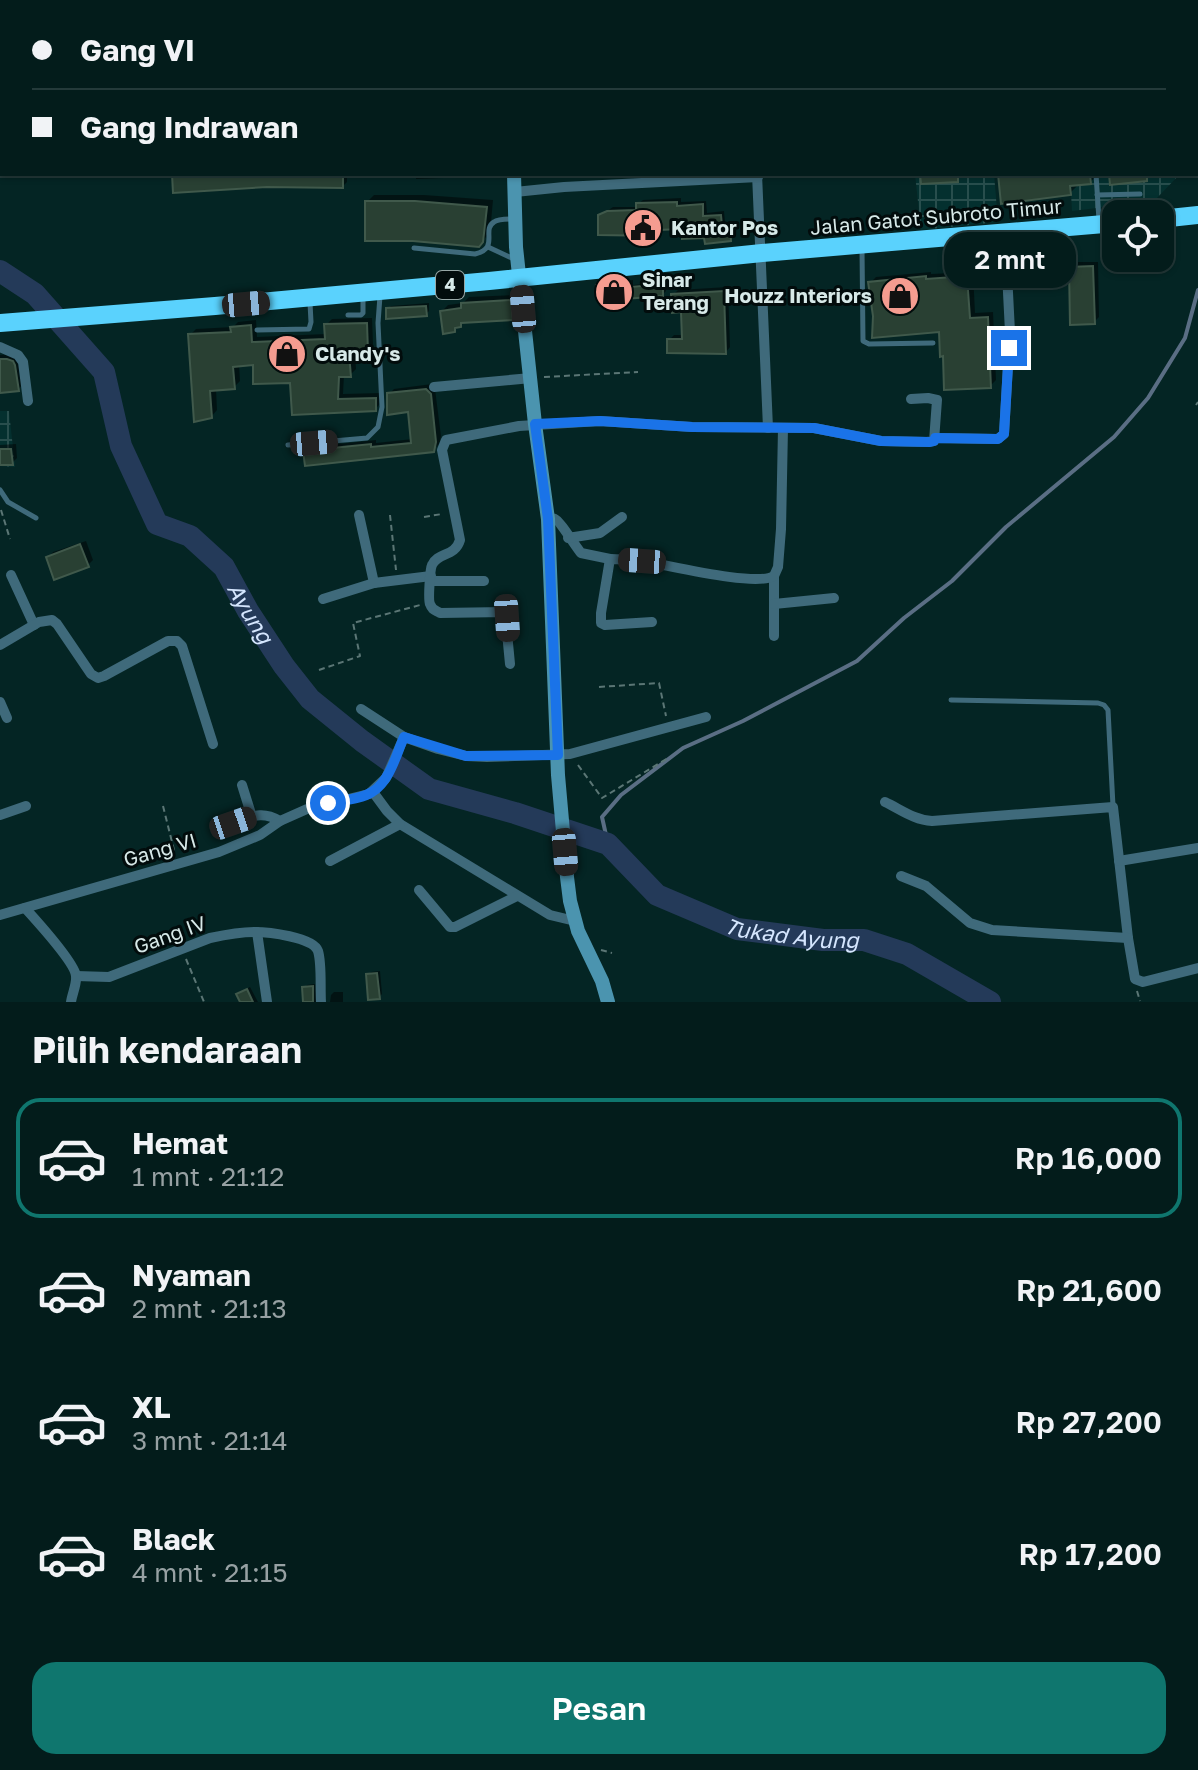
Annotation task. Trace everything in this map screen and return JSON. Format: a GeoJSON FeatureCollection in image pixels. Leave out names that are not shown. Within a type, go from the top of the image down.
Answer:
{"type":"FeatureCollection","features":[{"type":"Feature","properties":{"kind":"highway"},"geometry":{"type":"LineString","coordinates":[[1174,218],[1198,215]]}},
{"type":"Feature","properties":{"kind":"highway","name":"Jalan Gatot Subroto Timur"},"geometry":{"type":"LineString","coordinates":[[519,269],[762,257],[862,245],[1102,225]]}},
{"type":"Feature","properties":{"kind":"highway","name":"4"},"geometry":{"type":"LineString","coordinates":[[0,323],[371,292],[519,269]]}},
{"type":"Feature","properties":{"kind":"main road"},"geometry":{"type":"LineString","coordinates":[[514,176],[519,269],[548,519],[564,754],[558,775],[567,877],[575,921],[608,1002]]}},
{"type":"Feature","properties":{"kind":"street"},"geometry":{"type":"LineString","coordinates":[[515,192],[742,176]]}},
{"type":"Feature","properties":{"kind":"street"},"geometry":{"type":"LineString","coordinates":[[758,176],[768,428]]}},
{"type":"Feature","properties":{"kind":"street"},"geometry":{"type":"LineString","coordinates":[[510,664],[505,612],[440,613],[429,602],[431,566],[460,545],[442,450],[446,440],[535,424],[600,421],[814,428],[881,441],[927,442],[935,438],[1002,437],[1006,420],[1009,348],[1005,233]]}},
{"type":"Feature","properties":{"kind":"street"},"geometry":{"type":"LineString","coordinates":[[0,347],[18,355],[23,362],[28,401]]}},
{"type":"Feature","properties":{"kind":"street"},"geometry":{"type":"LineString","coordinates":[[434,387],[531,378]]}},
{"type":"Feature","properties":{"kind":"street"},"geometry":{"type":"LineString","coordinates":[[911,399],[937,400],[935,438]]}},
{"type":"Feature","properties":{"kind":"street"},"geometry":{"type":"LineString","coordinates":[[774,636],[774,576],[778,567],[781,529],[783,428]]}},
{"type":"Feature","properties":{"kind":"street"},"geometry":{"type":"LineString","coordinates":[[359,515],[374,583]]}},
{"type":"Feature","properties":{"kind":"street"},"geometry":{"type":"LineString","coordinates":[[568,538],[600,533],[622,517]]}},
{"type":"Feature","properties":{"kind":"street"},"geometry":{"type":"LineString","coordinates":[[548,519],[559,521],[581,553],[723,575],[767,579],[774,576]]}},
{"type":"Feature","properties":{"kind":"street"},"geometry":{"type":"LineString","coordinates":[[610,559],[601,622],[605,625],[652,622]]}},
{"type":"Feature","properties":{"kind":"street"},"geometry":{"type":"LineString","coordinates":[[11,575],[34,625]]}},
{"type":"Feature","properties":{"kind":"street"},"geometry":{"type":"LineString","coordinates":[[323,599],[397,579],[484,581]]}},
{"type":"Feature","properties":{"kind":"street"},"geometry":{"type":"LineString","coordinates":[[774,604],[834,598]]}},
{"type":"Feature","properties":{"kind":"street"},"geometry":{"type":"LineString","coordinates":[[0,645],[49,620],[57,624],[95,677],[104,676],[174,640],[182,646],[213,744]]}},
{"type":"Feature","properties":{"kind":"street"},"geometry":{"type":"LineString","coordinates":[[0,702],[7,718]]}},
{"type":"Feature","properties":{"kind":"street"},"geometry":{"type":"LineString","coordinates":[[361,709],[404,737],[466,756],[564,754],[706,717]]}},
{"type":"Feature","properties":{"kind":"street"},"geometry":{"type":"LineString","coordinates":[[404,737],[386,778],[373,792],[387,811],[400,824],[517,896],[550,915],[575,921]]}},
{"type":"Feature","properties":{"kind":"street"},"geometry":{"type":"LineString","coordinates":[[242,785],[252,817]]}},
{"type":"Feature","properties":{"kind":"street","name":"Gang VI"},"geometry":{"type":"LineString","coordinates":[[0,915],[231,847],[317,806],[373,792]]}},
{"type":"Feature","properties":{"kind":"street"},"geometry":{"type":"LineString","coordinates":[[885,802],[911,816],[932,821],[1113,807],[1135,979],[1143,982],[1198,968]]}},
{"type":"Feature","properties":{"kind":"street"},"geometry":{"type":"LineString","coordinates":[[0,815],[26,806]]}},
{"type":"Feature","properties":{"kind":"street"},"geometry":{"type":"LineString","coordinates":[[233,823],[267,815],[280,821]]}},
{"type":"Feature","properties":{"kind":"street"},"geometry":{"type":"LineString","coordinates":[[330,861],[400,824]]}},
{"type":"Feature","properties":{"kind":"street"},"geometry":{"type":"LineString","coordinates":[[1119,861],[1198,848]]}},
{"type":"Feature","properties":{"kind":"street"},"geometry":{"type":"LineString","coordinates":[[901,876],[926,886],[970,923],[992,930],[1128,938]]}},
{"type":"Feature","properties":{"kind":"street"},"geometry":{"type":"LineString","coordinates":[[419,890],[450,927],[517,896]]}},
{"type":"Feature","properties":{"kind":"street"},"geometry":{"type":"LineString","coordinates":[[25,908],[42,925],[73,969],[76,976],[71,1002]]}},
{"type":"Feature","properties":{"kind":"street"},"geometry":{"type":"LineString","coordinates":[[257,932],[267,1002]]}},
{"type":"Feature","properties":{"kind":"street","name":"Gang IV"},"geometry":{"type":"LineString","coordinates":[[76,976],[109,977],[199,942],[226,934],[257,932],[314,944],[319,952],[321,1002]]}},
{"type":"Feature","properties":{"kind":"lane"},"geometry":{"type":"LineString","coordinates":[[1096,176],[1097,195],[1102,208]]}},
{"type":"Feature","properties":{"kind":"lane"},"geometry":{"type":"LineString","coordinates":[[1097,195],[1140,194]]}},
{"type":"Feature","properties":{"kind":"lane"},"geometry":{"type":"LineString","coordinates":[[414,248],[475,254],[483,252],[488,247],[490,225],[494,221],[515,219]]}},
{"type":"Feature","properties":{"kind":"lane"},"geometry":{"type":"LineString","coordinates":[[862,245],[863,341],[869,344],[933,343]]}},
{"type":"Feature","properties":{"kind":"lane"},"geometry":{"type":"LineString","coordinates":[[488,247],[519,269]]}},
{"type":"Feature","properties":{"kind":"lane"},"geometry":{"type":"LineString","coordinates":[[348,315],[363,313],[371,292]]}},
{"type":"Feature","properties":{"kind":"lane"},"geometry":{"type":"LineString","coordinates":[[288,445],[367,438],[378,427],[382,407],[378,323],[371,292]]}},
{"type":"Feature","properties":{"kind":"lane"},"geometry":{"type":"LineString","coordinates":[[257,330],[309,329],[310,298]]}},
{"type":"Feature","properties":{"kind":"lane"},"geometry":{"type":"LineString","coordinates":[[0,490],[8,502],[36,518]]}},
{"type":"Feature","properties":{"kind":"lane"},"geometry":{"type":"LineString","coordinates":[[951,700],[1104,705],[1108,710],[1113,807]]}},
{"type":"Feature","properties":{"kind":"path"},"geometry":{"type":"LineString","coordinates":[[531,378],[638,372]]}},
{"type":"Feature","properties":{"kind":"path"},"geometry":{"type":"LineString","coordinates":[[0,505],[10,539]]}},
{"type":"Feature","properties":{"kind":"path"},"geometry":{"type":"LineString","coordinates":[[424,517],[453,512]]}},
{"type":"Feature","properties":{"kind":"path"},"geometry":{"type":"LineString","coordinates":[[390,515],[397,579]]}},
{"type":"Feature","properties":{"kind":"path"},"geometry":{"type":"LineString","coordinates":[[319,670],[360,656],[353,623],[429,602]]}},
{"type":"Feature","properties":{"kind":"path"},"geometry":{"type":"LineString","coordinates":[[599,687],[659,683],[668,729]]}},
{"type":"Feature","properties":{"kind":"path"},"geometry":{"type":"LineString","coordinates":[[564,754],[602,798],[668,758]]}},
{"type":"Feature","properties":{"kind":"path"},"geometry":{"type":"LineString","coordinates":[[163,806],[178,863]]}},
{"type":"Feature","properties":{"kind":"path"},"geometry":{"type":"LineString","coordinates":[[181,949],[204,1002]]}},
{"type":"Feature","properties":{"kind":"shaded area"},"geometry":{"type":"Polygon","coordinates":[[[915,176],[994,176],[998,222],[921,230],[915,176]]]}},
{"type":"Feature","properties":{"kind":"shaded area"},"geometry":{"type":"Polygon","coordinates":[[[1070,176],[1178,176],[1155,200],[1102,200],[1102,207],[1072,211],[1070,176]]]}},
{"type":"Feature","properties":{"kind":"shaded area"},"geometry":{"type":"Polygon","coordinates":[[[0,411],[9,411],[15,467],[0,466],[0,411]]]}},
{"type":"Feature","properties":{"kind":"building"},"geometry":{"type":"Polygon","coordinates":[[[172,176],[343,176],[343,188],[267,187],[173,193],[172,176]]]}},
{"type":"Feature","properties":{"kind":"building"},"geometry":{"type":"Polygon","coordinates":[[[920,176],[958,176],[958,182],[921,184],[920,176]]]}},
{"type":"Feature","properties":{"kind":"building"},"geometry":{"type":"Polygon","coordinates":[[[998,176],[1090,176],[1091,184],[1070,186],[1071,195],[1001,204],[998,176]]]}},
{"type":"Feature","properties":{"kind":"building"},"geometry":{"type":"Polygon","coordinates":[[[1109,176],[1147,176],[1147,181],[1110,185],[1109,176]]]}},
{"type":"Feature","properties":{"kind":"building"},"geometry":{"type":"Polygon","coordinates":[[[365,201],[415,201],[487,207],[483,242],[479,247],[413,241],[365,241],[365,201]]]}},
{"type":"Feature","properties":{"kind":"building"},"geometry":{"type":"Polygon","coordinates":[[[677,202],[677,206],[703,204],[703,216],[721,215],[722,226],[730,225],[731,241],[705,244],[704,238],[682,239],[682,229],[658,230],[659,236],[598,235],[598,215],[607,211],[636,210],[636,203],[677,202]]]}},
{"type":"Feature","properties":{"kind":"building"},"geometry":{"type":"Polygon","coordinates":[[[1093,266],[1095,324],[1070,325],[1069,267],[1093,266]]]}},
{"type":"Feature","properties":{"kind":"building"},"geometry":{"type":"Polygon","coordinates":[[[926,276],[926,279],[967,276],[970,318],[988,317],[991,388],[944,390],[939,332],[872,338],[873,316],[868,282],[926,276]]]}},
{"type":"Feature","properties":{"kind":"building"},"geometry":{"type":"Polygon","coordinates":[[[630,282],[631,287],[663,284],[663,296],[598,301],[596,285],[630,282]]]}},
{"type":"Feature","properties":{"kind":"building"},"geometry":{"type":"Polygon","coordinates":[[[724,291],[726,354],[667,353],[667,339],[682,339],[681,312],[672,313],[671,294],[724,291]]]}},
{"type":"Feature","properties":{"kind":"building"},"geometry":{"type":"Polygon","coordinates":[[[512,300],[513,320],[461,323],[455,332],[443,334],[440,311],[461,308],[461,303],[512,300]]]}},
{"type":"Feature","properties":{"kind":"building"},"geometry":{"type":"Polygon","coordinates":[[[426,306],[427,316],[386,319],[386,308],[426,306]]]}},
{"type":"Feature","properties":{"kind":"building"},"geometry":{"type":"Polygon","coordinates":[[[367,323],[368,352],[349,353],[351,377],[339,377],[338,399],[376,398],[376,411],[292,415],[290,383],[253,384],[253,365],[233,367],[235,389],[210,391],[212,418],[194,422],[188,334],[231,332],[230,327],[251,325],[252,342],[325,339],[324,324],[367,323]]]}},
{"type":"Feature","properties":{"kind":"building"},"geometry":{"type":"Polygon","coordinates":[[[0,359],[13,361],[19,391],[0,393],[0,359]]]}},
{"type":"Feature","properties":{"kind":"building"},"geometry":{"type":"Polygon","coordinates":[[[426,389],[431,394],[436,442],[434,452],[305,466],[303,451],[411,443],[408,412],[387,415],[387,393],[426,389]]]}},
{"type":"Feature","properties":{"kind":"building"},"geometry":{"type":"Polygon","coordinates":[[[0,449],[11,449],[13,465],[0,465],[0,449]]]}},
{"type":"Feature","properties":{"kind":"building"},"geometry":{"type":"Polygon","coordinates":[[[80,544],[89,567],[54,580],[46,557],[80,544]]]}},
{"type":"Feature","properties":{"kind":"building"},"geometry":{"type":"Polygon","coordinates":[[[377,973],[380,999],[368,1000],[366,974],[377,973]]]}},
{"type":"Feature","properties":{"kind":"building"},"geometry":{"type":"Polygon","coordinates":[[[313,986],[313,1002],[303,1002],[302,987],[313,986]]]}},
{"type":"Feature","properties":{"kind":"building"},"geometry":{"type":"Polygon","coordinates":[[[247,989],[253,1002],[240,1002],[236,994],[247,989]]]}},
{"type":"Feature","properties":{"kind":"waterway","name":"Ayung"},"geometry":{"type":"LineString","coordinates":[[0,271],[35,294],[104,372],[121,446],[157,524],[190,536],[224,567],[248,611],[310,699],[362,741],[429,789],[608,844],[657,895],[737,929],[823,940],[864,940],[907,954],[990,1002]]}},
{"type":"Feature","properties":{"kind":"waterway"},"geometry":{"type":"LineString","coordinates":[[608,844],[602,817],[621,795],[683,748],[743,721],[857,661],[904,618],[952,581],[1006,527],[1114,437],[1148,398],[1185,338],[1198,290]]}},
{"type":"Feature","properties":{"kind":"place","name":"Kantor Pos"},"geometry":{"type":"Point","coordinates":[643,228]}},
{"type":"Feature","properties":{"kind":"place","name":"Sinar Terang"},"geometry":{"type":"Point","coordinates":[614,292]}},
{"type":"Feature","properties":{"kind":"place","name":"Houzz Interiors"},"geometry":{"type":"Point","coordinates":[900,296]}},
{"type":"Feature","properties":{"kind":"place","name":"Clandy's"},"geometry":{"type":"Point","coordinates":[287,354]}},
{"type":"Feature","properties":{"kind":"route"},"geometry":{"type":"LineString","coordinates":[[328,803],[373,792],[386,778],[404,737],[466,756],[558,755],[548,519],[535,424],[600,421],[692,427],[814,428],[881,441],[903,442],[930,442],[935,438],[998,439],[1004,434],[1009,348]]}},
{"type":"Feature","properties":{"kind":"water label","name":"Tukad Ayung"},"geometry":{"type":"Point","coordinates":[793,931]}}]}
